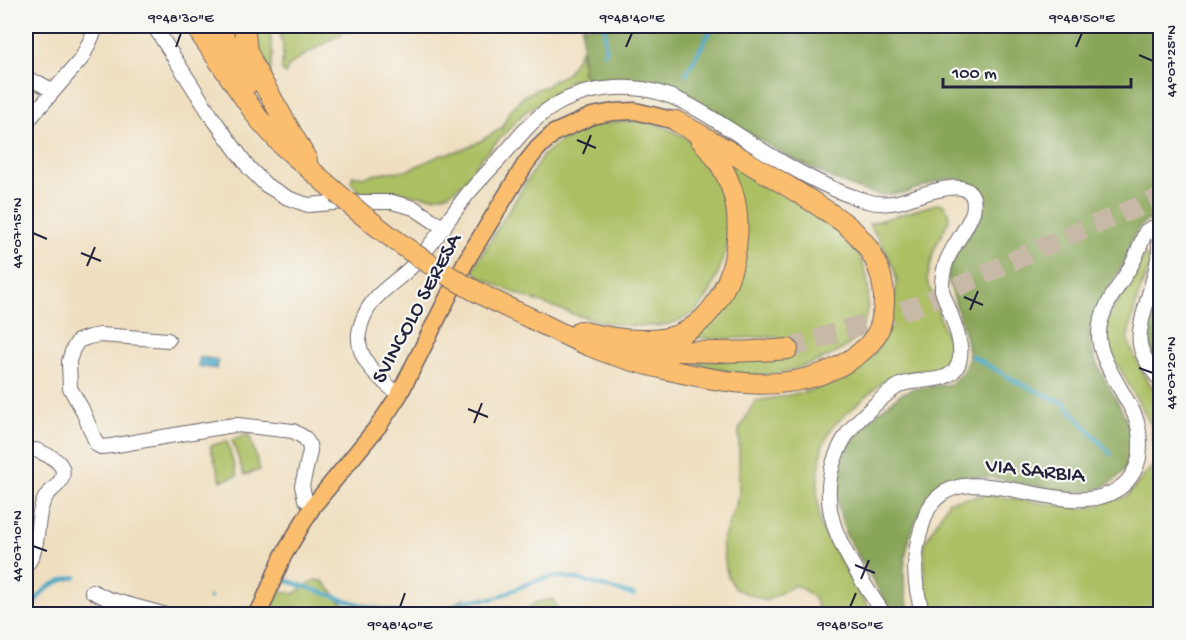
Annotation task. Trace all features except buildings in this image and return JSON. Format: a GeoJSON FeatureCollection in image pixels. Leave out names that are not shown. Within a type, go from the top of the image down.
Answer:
{"type":"FeatureCollection","features":[{"type":"Feature","properties":{"kind":"highway"},"geometry":{"type":"LineString","coordinates":[[244,26],[248,50],[255,69],[313,170]]}},
{"type":"Feature","properties":{"kind":"highway"},"geometry":{"type":"LineString","coordinates":[[205,29],[258,118],[282,145],[396,241],[468,288],[591,347],[685,374],[738,384],[772,384],[807,378],[833,369],[859,354],[881,325],[885,289],[879,268],[861,239],[851,229],[759,168],[676,121]]}},
{"type":"Feature","properties":{"kind":"highway"},"geometry":{"type":"LineString","coordinates":[[528,317],[603,337],[668,338],[701,321],[715,304],[730,273],[737,240],[737,212],[734,195],[722,167],[702,141],[676,121]]}},
{"type":"Feature","properties":{"kind":"highway"},"geometry":{"type":"LineString","coordinates":[[528,317],[592,341],[634,348],[692,353],[788,349]]}},
{"type":"Feature","properties":{"kind":"main road","name":"SVINCOLO SERESA"},"geometry":{"type":"LineString","coordinates":[[256,615],[283,556],[313,506],[379,425],[399,395],[466,261],[538,148],[554,133],[592,116],[635,111],[676,121]]}},
{"type":"Feature","properties":{"kind":"street"},"geometry":{"type":"LineString","coordinates":[[26,123],[82,58],[97,26]]}},
{"type":"Feature","properties":{"kind":"street"},"geometry":{"type":"LineString","coordinates":[[154,26],[212,117],[249,168],[266,185],[288,198],[308,205],[366,201],[392,202],[414,208],[444,228]]}},
{"type":"Feature","properties":{"kind":"street"},"geometry":{"type":"LineString","coordinates":[[26,80],[39,83],[53,91]]}},
{"type":"Feature","properties":{"kind":"street"},"geometry":{"type":"LineString","coordinates":[[399,395],[365,361],[359,343],[361,324],[366,311],[375,298],[405,274],[444,228],[466,196],[537,118],[574,96],[615,88],[645,89],[678,99],[698,108],[783,162],[844,193],[867,201],[892,203],[947,187],[959,187],[968,192],[974,204],[973,212],[947,256],[942,276],[942,290],[960,345],[960,361],[957,368],[949,375],[937,379],[911,381],[890,392],[844,437],[831,470],[830,510],[836,530],[884,615]]}},
{"type":"Feature","properties":{"kind":"street","name":"VIA SARBIA"},"geometry":{"type":"LineString","coordinates":[[923,615],[915,583],[918,540],[928,509],[946,491],[962,486],[979,485],[1076,501],[1092,500],[1118,489],[1130,478],[1139,462],[1140,434],[1135,417],[1105,357],[1098,337],[1106,308],[1133,262],[1146,231],[1151,228],[1157,234],[1160,256],[1144,307],[1139,342],[1145,359],[1161,380]]}},
{"type":"Feature","properties":{"kind":"street"},"geometry":{"type":"LineString","coordinates":[[168,340],[100,335],[89,336],[78,341],[69,361],[70,388],[82,409],[97,445],[111,446],[237,425],[293,431],[305,438],[309,445],[310,451],[302,486],[305,499],[313,506]]}},
{"type":"Feature","properties":{"kind":"street"},"geometry":{"type":"LineString","coordinates":[[26,566],[33,555],[44,501],[60,484],[63,476],[62,469],[54,458],[36,450]]}},
{"type":"Feature","properties":{"kind":"street"},"geometry":{"type":"LineString","coordinates":[[92,591],[108,599],[162,615]]}},
{"type":"Feature","properties":{"kind":"green space"},"geometry":{"type":"Polygon","coordinates":[[[253,26],[269,26],[273,54],[268,85],[258,63],[253,26]]]}},
{"type":"Feature","properties":{"kind":"green space"},"geometry":{"type":"Polygon","coordinates":[[[278,26],[349,26],[347,31],[289,66],[285,74],[282,71],[283,46],[278,26]]]}},
{"type":"Feature","properties":{"kind":"green space"},"geometry":{"type":"Polygon","coordinates":[[[582,26],[1160,26],[1160,224],[1149,220],[1139,227],[1124,262],[1095,312],[1090,331],[1092,349],[1128,423],[1132,442],[1130,460],[1118,477],[1096,490],[1070,492],[982,477],[955,480],[932,495],[914,525],[907,548],[904,570],[905,591],[910,614],[893,614],[846,535],[838,507],[839,464],[850,444],[867,422],[899,395],[912,389],[951,384],[963,371],[969,358],[966,339],[948,278],[950,267],[958,250],[970,233],[982,207],[980,197],[970,183],[958,179],[944,179],[905,193],[878,195],[864,191],[789,157],[672,88],[642,82],[591,81],[583,74],[582,26]]]}},
{"type":"Feature","properties":{"kind":"green space"},"geometry":{"type":"Polygon","coordinates":[[[581,50],[583,74],[591,81],[570,80],[557,92],[524,113],[475,165],[476,168],[466,179],[450,193],[434,197],[390,191],[361,193],[351,182],[353,175],[364,177],[385,172],[406,171],[441,155],[477,143],[502,128],[509,112],[524,96],[567,74],[581,50]]]}},
{"type":"Feature","properties":{"kind":"green space"},"geometry":{"type":"Polygon","coordinates":[[[639,120],[667,128],[693,143],[709,160],[724,194],[729,217],[729,240],[711,290],[698,309],[685,318],[663,325],[617,324],[572,313],[526,297],[490,282],[472,270],[543,155],[566,137],[587,127],[639,120]]]}},
{"type":"Feature","properties":{"kind":"green space"},"geometry":{"type":"Polygon","coordinates":[[[726,156],[828,222],[852,244],[858,253],[866,273],[868,306],[857,336],[839,351],[795,369],[756,375],[689,362],[781,358],[788,340],[776,337],[713,339],[681,336],[699,326],[740,248],[726,156]]]}},
{"type":"Feature","properties":{"kind":"green space"},"geometry":{"type":"Polygon","coordinates":[[[939,203],[944,205],[949,213],[949,220],[934,250],[927,280],[950,347],[950,358],[946,364],[937,368],[895,375],[882,382],[833,426],[822,447],[817,489],[820,526],[872,614],[819,614],[812,596],[795,585],[766,601],[735,589],[727,574],[722,542],[739,495],[739,430],[755,401],[802,392],[844,378],[862,366],[876,351],[887,331],[896,291],[896,280],[889,257],[869,224],[939,203]]]}},
{"type":"Feature","properties":{"kind":"green space"},"geometry":{"type":"Polygon","coordinates":[[[1144,255],[1150,257],[1151,263],[1138,296],[1127,339],[1145,377],[1160,396],[1160,614],[931,614],[925,599],[924,544],[949,501],[986,495],[1084,509],[1127,496],[1155,463],[1151,425],[1109,349],[1105,324],[1144,255]]]}},
{"type":"Feature","properties":{"kind":"green space"},"geometry":{"type":"Polygon","coordinates":[[[1160,280],[1160,366],[1153,355],[1147,334],[1149,314],[1160,280]]]}},
{"type":"Feature","properties":{"kind":"green space"},"geometry":{"type":"Polygon","coordinates":[[[249,434],[260,470],[244,475],[232,440],[249,434]]]}},
{"type":"Feature","properties":{"kind":"green space"},"geometry":{"type":"Polygon","coordinates":[[[227,441],[237,476],[221,481],[210,446],[227,441]]]}},
{"type":"Feature","properties":{"kind":"green space"},"geometry":{"type":"Polygon","coordinates":[[[315,580],[323,581],[346,607],[376,614],[272,614],[277,590],[294,594],[315,580]]]}},
{"type":"Feature","properties":{"kind":"green space"},"geometry":{"type":"Polygon","coordinates":[[[465,597],[468,614],[438,614],[465,597]]]}},
{"type":"Feature","properties":{"kind":"green space"},"geometry":{"type":"Polygon","coordinates":[[[553,599],[560,614],[521,614],[536,602],[553,599]]]}},
{"type":"Feature","properties":{"kind":"water"},"geometry":{"type":"Polygon","coordinates":[[[200,357],[218,360],[216,369],[198,366],[200,357]]]}},
{"type":"Feature","properties":{"kind":"waterway"},"geometry":{"type":"LineString","coordinates":[[605,26],[605,54]]}},
{"type":"Feature","properties":{"kind":"waterway"},"geometry":{"type":"LineString","coordinates":[[686,74],[713,26]]}},
{"type":"Feature","properties":{"kind":"waterway"},"geometry":{"type":"LineString","coordinates":[[972,356],[1019,383],[1064,403],[1111,454]]}},
{"type":"Feature","properties":{"kind":"waterway"},"geometry":{"type":"LineString","coordinates":[[29,614],[37,599],[47,588],[60,581],[76,577]]}},
{"type":"Feature","properties":{"kind":"waterway"},"geometry":{"type":"LineString","coordinates":[[278,578],[354,603],[413,614],[443,612],[466,601],[495,598],[532,582],[553,577],[582,580],[634,595]]}},
{"type":"Feature","properties":{"kind":"tunnel"},"geometry":{"type":"LineString","coordinates":[[788,349],[917,306],[1055,241],[1160,198]]}}]}
